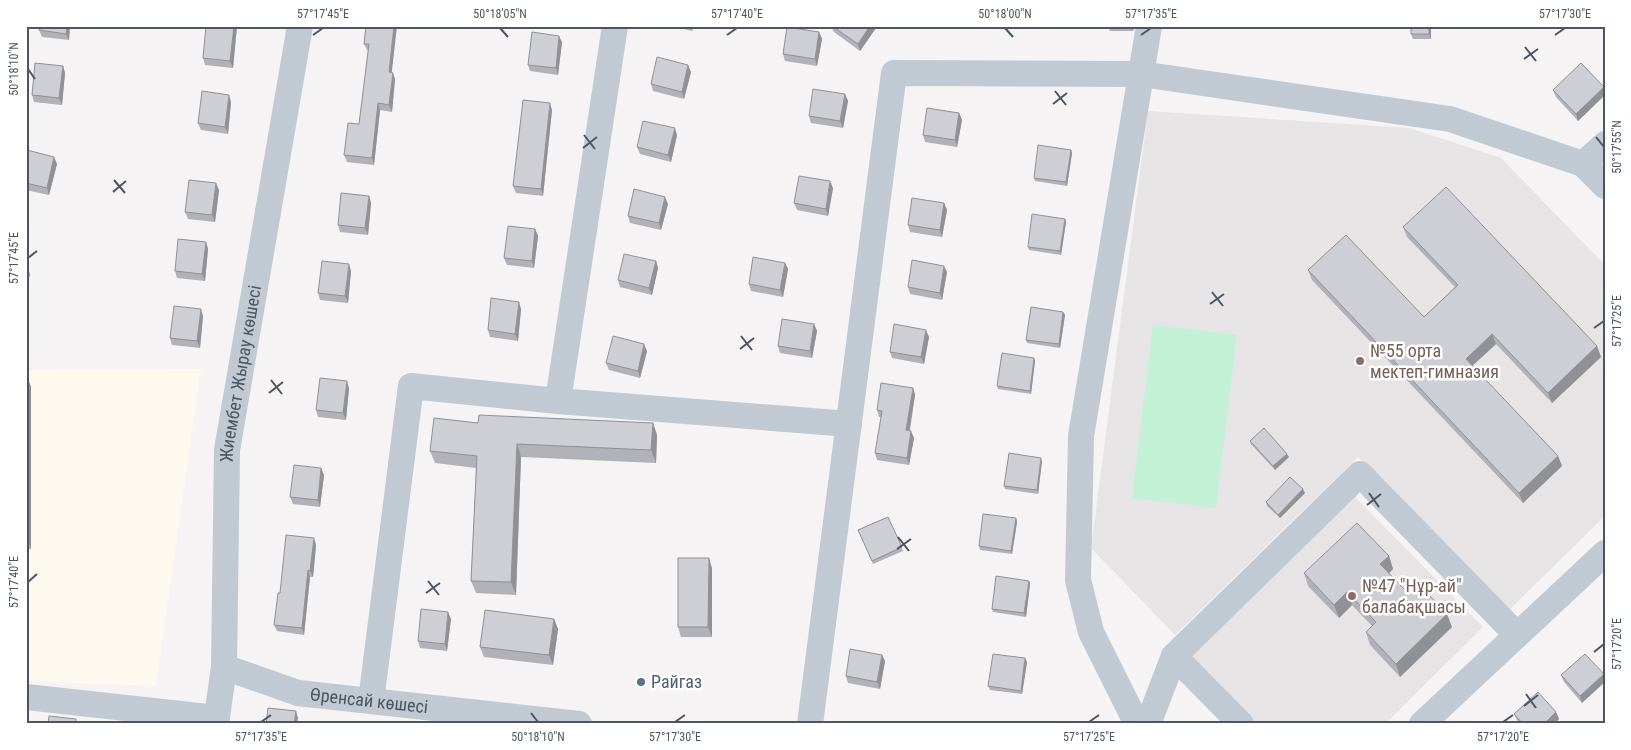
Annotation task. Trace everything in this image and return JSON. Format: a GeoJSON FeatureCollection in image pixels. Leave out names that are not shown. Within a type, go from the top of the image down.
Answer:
{"type":"FeatureCollection","features":[{"type":"Feature","properties":{"kind":"street","name":"Жиембет Жырау көшесі"},"geometry":{"type":"LineString","coordinates":[[216,721],[224,667],[227,450],[300,26]]}},
{"type":"Feature","properties":{"kind":"street"},"geometry":{"type":"LineString","coordinates":[[558,401],[615,26]]}},
{"type":"Feature","properties":{"kind":"street"},"geometry":{"type":"LineString","coordinates":[[1137,724],[1091,632],[1078,580],[1081,436],[1149,26]]}},
{"type":"Feature","properties":{"kind":"street"},"geometry":{"type":"LineString","coordinates":[[810,724],[894,73],[1141,74],[1450,119],[1583,164],[1605,186]]}},
{"type":"Feature","properties":{"kind":"street"},"geometry":{"type":"LineString","coordinates":[[1583,164],[1605,144]]}},
{"type":"Feature","properties":{"kind":"street"},"geometry":{"type":"LineString","coordinates":[[371,701],[412,386],[558,401],[849,424]]}},
{"type":"Feature","properties":{"kind":"street"},"geometry":{"type":"LineString","coordinates":[[1148,724],[1179,651],[1360,474],[1517,634]]}},
{"type":"Feature","properties":{"kind":"street"},"geometry":{"type":"LineString","coordinates":[[1422,724],[1605,552]]}},
{"type":"Feature","properties":{"kind":"street"},"geometry":{"type":"LineString","coordinates":[[1179,651],[1241,724]]}},
{"type":"Feature","properties":{"kind":"street","name":"Өренсай көшесі"},"geometry":{"type":"LineString","coordinates":[[224,667],[298,693],[521,721],[579,724]]}},
{"type":"Feature","properties":{"kind":"street"},"geometry":{"type":"LineString","coordinates":[[26,697],[216,721]]}},
{"type":"Feature","properties":{"kind":"shaded area","name":"№55 орта мектеп-гимназия"},"geometry":{"type":"Polygon","coordinates":[[[1148,111],[1409,128],[1501,158],[1605,265],[1605,516],[1508,611],[1358,457],[1175,635],[1091,548],[1148,111]]]}},
{"type":"Feature","properties":{"kind":"shaded area"},"geometry":{"type":"Polygon","coordinates":[[[201,369],[156,686],[26,681],[26,370],[201,369]]]}},
{"type":"Feature","properties":{"kind":"shaded area","name":"№47 \"Нұр-ай\" балабақшасы"},"geometry":{"type":"Polygon","coordinates":[[[1353,495],[1483,627],[1385,724],[1256,724],[1190,656],[1353,495]]]}},
{"type":"Feature","properties":{"kind":"green space"},"geometry":{"type":"Polygon","coordinates":[[[1153,325],[1237,335],[1216,508],[1132,498],[1153,325]]]}},
{"type":"Feature","properties":{"kind":"building"},"geometry":{"type":"Polygon","coordinates":[[[40,26],[67,26],[66,34],[39,30],[40,26]]]}},
{"type":"Feature","properties":{"kind":"building"},"geometry":{"type":"Polygon","coordinates":[[[206,26],[234,26],[230,61],[203,58],[206,26]]]}},
{"type":"Feature","properties":{"kind":"building"},"geometry":{"type":"Polygon","coordinates":[[[366,26],[394,26],[389,72],[393,73],[389,105],[378,103],[372,158],[344,155],[348,123],[359,124],[369,44],[364,44],[366,26]]]}},
{"type":"Feature","properties":{"kind":"building"},"geometry":{"type":"Polygon","coordinates":[[[832,26],[870,26],[858,44],[832,26]]]}},
{"type":"Feature","properties":{"kind":"building"},"geometry":{"type":"Polygon","coordinates":[[[1411,26],[1429,26],[1429,34],[1411,34],[1411,26]]]}},
{"type":"Feature","properties":{"kind":"building"},"geometry":{"type":"Polygon","coordinates":[[[787,27],[819,32],[815,59],[783,54],[787,27]]]}},
{"type":"Feature","properties":{"kind":"building"},"geometry":{"type":"Polygon","coordinates":[[[532,32],[559,36],[556,68],[528,65],[532,32]]]}},
{"type":"Feature","properties":{"kind":"building"},"geometry":{"type":"Polygon","coordinates":[[[657,57],[688,65],[682,92],[651,84],[657,57]]]}},
{"type":"Feature","properties":{"kind":"building"},"geometry":{"type":"Polygon","coordinates":[[[35,63],[63,66],[59,98],[32,95],[35,63]]]}},
{"type":"Feature","properties":{"kind":"building"},"geometry":{"type":"Polygon","coordinates":[[[1581,63],[1604,87],[1576,114],[1553,90],[1581,63]]]}},
{"type":"Feature","properties":{"kind":"building"},"geometry":{"type":"Polygon","coordinates":[[[813,89],[845,94],[840,121],[809,116],[813,89]]]}},
{"type":"Feature","properties":{"kind":"building"},"geometry":{"type":"Polygon","coordinates":[[[202,91],[229,95],[225,127],[198,123],[202,91]]]}},
{"type":"Feature","properties":{"kind":"building"},"geometry":{"type":"Polygon","coordinates":[[[523,100],[550,103],[541,189],[513,186],[523,100]]]}},
{"type":"Feature","properties":{"kind":"building"},"geometry":{"type":"Polygon","coordinates":[[[927,108],[959,113],[955,140],[923,135],[927,108]]]}},
{"type":"Feature","properties":{"kind":"building"},"geometry":{"type":"Polygon","coordinates":[[[643,121],[675,128],[668,155],[637,147],[643,121]]]}},
{"type":"Feature","properties":{"kind":"building"},"geometry":{"type":"Polygon","coordinates":[[[1038,145],[1071,150],[1066,182],[1034,178],[1038,145]]]}},
{"type":"Feature","properties":{"kind":"building"},"geometry":{"type":"Polygon","coordinates":[[[27,150],[54,157],[47,188],[26,183],[27,150]]]}},
{"type":"Feature","properties":{"kind":"building"},"geometry":{"type":"Polygon","coordinates":[[[799,176],[830,181],[826,209],[794,203],[799,176]]]}},
{"type":"Feature","properties":{"kind":"building"},"geometry":{"type":"Polygon","coordinates":[[[189,180],[216,183],[212,215],[185,212],[189,180]]]}},
{"type":"Feature","properties":{"kind":"building"},"geometry":{"type":"Polygon","coordinates":[[[1446,187],[1597,346],[1548,393],[1492,334],[1466,359],[1558,456],[1519,493],[1308,270],[1346,235],[1424,317],[1458,285],[1403,227],[1446,187]]]}},
{"type":"Feature","properties":{"kind":"building"},"geometry":{"type":"Polygon","coordinates":[[[634,189],[665,197],[659,223],[628,216],[634,189]]]}},
{"type":"Feature","properties":{"kind":"building"},"geometry":{"type":"Polygon","coordinates":[[[341,193],[369,196],[365,228],[338,225],[341,193]]]}},
{"type":"Feature","properties":{"kind":"building"},"geometry":{"type":"Polygon","coordinates":[[[912,198],[944,203],[940,230],[908,225],[912,198]]]}},
{"type":"Feature","properties":{"kind":"building"},"geometry":{"type":"Polygon","coordinates":[[[1032,214],[1065,219],[1060,251],[1028,247],[1032,214]]]}},
{"type":"Feature","properties":{"kind":"building"},"geometry":{"type":"Polygon","coordinates":[[[508,226],[535,229],[532,261],[504,258],[508,226]]]}},
{"type":"Feature","properties":{"kind":"building"},"geometry":{"type":"Polygon","coordinates":[[[178,239],[206,242],[202,274],[175,271],[178,239]]]}},
{"type":"Feature","properties":{"kind":"building"},"geometry":{"type":"Polygon","coordinates":[[[624,254],[656,261],[649,288],[618,280],[624,254]]]}},
{"type":"Feature","properties":{"kind":"building"},"geometry":{"type":"Polygon","coordinates":[[[753,257],[785,263],[780,290],[749,284],[753,257]]]}},
{"type":"Feature","properties":{"kind":"building"},"geometry":{"type":"Polygon","coordinates":[[[912,260],[944,266],[940,293],[908,287],[912,260]]]}},
{"type":"Feature","properties":{"kind":"building"},"geometry":{"type":"Polygon","coordinates":[[[322,261],[349,264],[345,296],[318,293],[322,261]]]}},
{"type":"Feature","properties":{"kind":"building"},"geometry":{"type":"Polygon","coordinates":[[[491,298],[519,302],[515,334],[488,330],[491,298]]]}},
{"type":"Feature","properties":{"kind":"building"},"geometry":{"type":"Polygon","coordinates":[[[174,306],[201,309],[197,341],[170,338],[174,306]]]}},
{"type":"Feature","properties":{"kind":"building"},"geometry":{"type":"Polygon","coordinates":[[[1031,307],[1063,312],[1059,344],[1026,340],[1031,307]]]}},
{"type":"Feature","properties":{"kind":"building"},"geometry":{"type":"Polygon","coordinates":[[[782,319],[814,324],[810,351],[778,346],[782,319]]]}},
{"type":"Feature","properties":{"kind":"building"},"geometry":{"type":"Polygon","coordinates":[[[894,324],[926,330],[921,357],[890,352],[894,324]]]}},
{"type":"Feature","properties":{"kind":"building"},"geometry":{"type":"Polygon","coordinates":[[[613,336],[644,344],[638,371],[606,363],[613,336]]]}},
{"type":"Feature","properties":{"kind":"building"},"geometry":{"type":"Polygon","coordinates":[[[1002,353],[1034,358],[1030,391],[997,386],[1002,353]]]}},
{"type":"Feature","properties":{"kind":"building"},"geometry":{"type":"Polygon","coordinates":[[[320,378],[347,381],[343,413],[316,410],[320,378]]]}},
{"type":"Feature","properties":{"kind":"building"},"geometry":{"type":"Polygon","coordinates":[[[881,383],[913,388],[906,430],[911,431],[907,458],[875,453],[882,411],[877,410],[881,383]]]}},
{"type":"Feature","properties":{"kind":"building"},"geometry":{"type":"Polygon","coordinates":[[[479,415],[653,423],[651,450],[517,444],[511,582],[471,581],[477,456],[430,451],[434,418],[478,423],[479,415]]]}},
{"type":"Feature","properties":{"kind":"building"},"geometry":{"type":"Polygon","coordinates":[[[1264,428],[1287,454],[1273,466],[1250,441],[1264,428]]]}},
{"type":"Feature","properties":{"kind":"building"},"geometry":{"type":"Polygon","coordinates":[[[1009,453],[1041,458],[1037,490],[1004,486],[1009,453]]]}},
{"type":"Feature","properties":{"kind":"building"},"geometry":{"type":"Polygon","coordinates":[[[294,465],[321,468],[318,500],[290,497],[294,465]]]}},
{"type":"Feature","properties":{"kind":"building"},"geometry":{"type":"Polygon","coordinates":[[[1290,477],[1303,489],[1278,515],[1266,502],[1290,477]]]}},
{"type":"Feature","properties":{"kind":"building"},"geometry":{"type":"Polygon","coordinates":[[[983,514],[1016,518],[1011,551],[979,546],[983,514]]]}},
{"type":"Feature","properties":{"kind":"building"},"geometry":{"type":"Polygon","coordinates":[[[888,517],[902,547],[872,561],[858,530],[888,517]]]}},
{"type":"Feature","properties":{"kind":"building"},"geometry":{"type":"Polygon","coordinates":[[[1357,523],[1389,556],[1380,564],[1404,589],[1414,579],[1447,614],[1396,664],[1366,632],[1376,622],[1347,592],[1334,605],[1304,573],[1357,523]]]}},
{"type":"Feature","properties":{"kind":"building"},"geometry":{"type":"Polygon","coordinates":[[[286,535],[314,538],[310,571],[308,570],[302,628],[274,625],[278,593],[280,593],[286,535]]]}},
{"type":"Feature","properties":{"kind":"building"},"geometry":{"type":"Polygon","coordinates":[[[678,558],[709,558],[708,627],[678,627],[678,558]]]}},
{"type":"Feature","properties":{"kind":"building"},"geometry":{"type":"Polygon","coordinates":[[[996,576],[1029,581],[1024,613],[992,609],[996,576]]]}},
{"type":"Feature","properties":{"kind":"building"},"geometry":{"type":"Polygon","coordinates":[[[421,609],[448,612],[445,644],[418,641],[421,609]]]}},
{"type":"Feature","properties":{"kind":"building"},"geometry":{"type":"Polygon","coordinates":[[[485,610],[554,619],[549,655],[480,647],[485,610]]]}},
{"type":"Feature","properties":{"kind":"building"},"geometry":{"type":"Polygon","coordinates":[[[850,649],[882,655],[877,682],[846,676],[850,649]]]}},
{"type":"Feature","properties":{"kind":"building"},"geometry":{"type":"Polygon","coordinates":[[[993,654],[1025,658],[1021,691],[988,686],[993,654]]]}},
{"type":"Feature","properties":{"kind":"building"},"geometry":{"type":"Polygon","coordinates":[[[1585,654],[1604,674],[1580,696],[1561,675],[1585,654]]]}},
{"type":"Feature","properties":{"kind":"building"},"geometry":{"type":"Polygon","coordinates":[[[1538,692],[1556,712],[1544,724],[1523,724],[1514,714],[1538,692]]]}},
{"type":"Feature","properties":{"kind":"building"},"geometry":{"type":"Polygon","coordinates":[[[268,708],[296,711],[294,724],[266,724],[268,708]]]}},
{"type":"Feature","properties":{"kind":"building"},"geometry":{"type":"Polygon","coordinates":[[[49,716],[76,719],[76,724],[48,724],[49,716]]]}},
{"type":"Feature","properties":{"kind":"place","name":"№55 орта мектеп-гимназия"},"geometry":{"type":"Point","coordinates":[1360,361]}},
{"type":"Feature","properties":{"kind":"place","name":"№47 \"Нұр-ай\" балабақшасы"},"geometry":{"type":"Point","coordinates":[1352,596]}},
{"type":"Feature","properties":{"kind":"place","name":"Райгаз"},"geometry":{"type":"Point","coordinates":[641,682]}}]}
